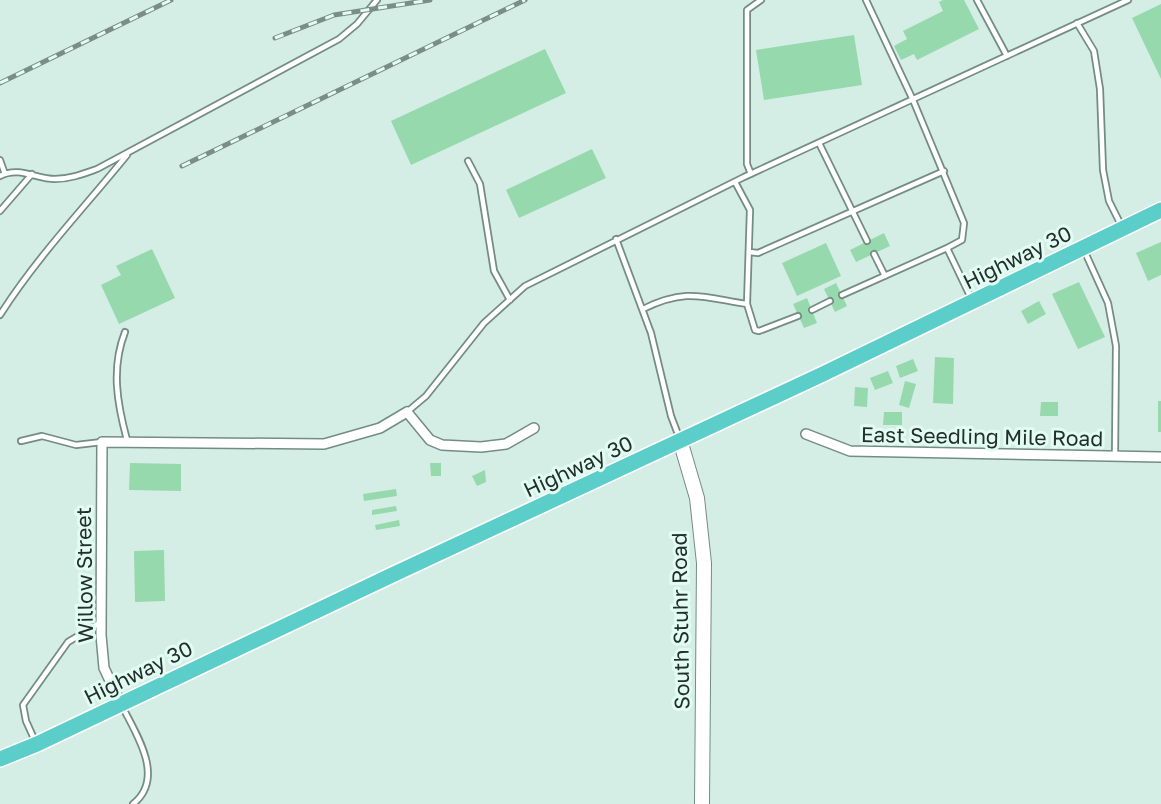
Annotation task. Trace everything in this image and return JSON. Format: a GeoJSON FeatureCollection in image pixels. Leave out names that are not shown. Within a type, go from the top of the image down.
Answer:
{"type":"FeatureCollection","features":[{"type":"Feature","properties":{"kind":"highway","name":"Highway 30"},"geometry":{"type":"LineString","coordinates":[[4,760],[390,576],[598,481],[1161,210]]}},
{"type":"Feature","properties":{"kind":"main road","name":"South Stuhr Road"},"geometry":{"type":"LineString","coordinates":[[680,440],[697,498],[704,563],[702,804]]}},
{"type":"Feature","properties":{"kind":"street"},"geometry":{"type":"LineString","coordinates":[[102,442],[127,440],[324,444],[380,428],[407,412],[429,440],[442,445],[481,447],[506,444],[534,428]]}},
{"type":"Feature","properties":{"kind":"street","name":"East Seedling Mile Road"},"geometry":{"type":"LineString","coordinates":[[806,434],[850,451],[1161,457]]}},
{"type":"Feature","properties":{"kind":"street","name":"Willow Street"},"geometry":{"type":"LineString","coordinates":[[102,442],[101,622],[104,668],[120,704]]}},
{"type":"Feature","properties":{"kind":"lane"},"geometry":{"type":"LineString","coordinates":[[0,160],[2,175],[32,174],[53,179],[72,178],[129,153],[339,39],[357,24],[377,0]]}},
{"type":"Feature","properties":{"kind":"lane"},"geometry":{"type":"LineString","coordinates":[[751,174],[747,164],[747,10],[761,0]]}},
{"type":"Feature","properties":{"kind":"lane"},"geometry":{"type":"LineString","coordinates":[[842,295],[962,240],[963,223],[944,171],[914,100],[866,0]]}},
{"type":"Feature","properties":{"kind":"lane"},"geometry":{"type":"LineString","coordinates":[[977,0],[1007,56]]}},
{"type":"Feature","properties":{"kind":"lane"},"geometry":{"type":"LineString","coordinates":[[407,412],[426,396],[484,323],[525,286],[751,174],[1128,0]]}},
{"type":"Feature","properties":{"kind":"lane"},"geometry":{"type":"LineString","coordinates":[[1077,23],[1094,51],[1103,127],[1103,170],[1109,201],[1123,228]]}},
{"type":"Feature","properties":{"kind":"lane"},"geometry":{"type":"LineString","coordinates":[[819,143],[867,241]]}},
{"type":"Feature","properties":{"kind":"lane"},"geometry":{"type":"LineString","coordinates":[[0,315],[18,287],[59,235],[129,153]]}},
{"type":"Feature","properties":{"kind":"lane"},"geometry":{"type":"LineString","coordinates":[[468,161],[480,184],[494,270],[510,300]]}},
{"type":"Feature","properties":{"kind":"lane"},"geometry":{"type":"LineString","coordinates":[[749,252],[758,253],[944,171]]}},
{"type":"Feature","properties":{"kind":"lane"},"geometry":{"type":"LineString","coordinates":[[0,211],[32,174]]}},
{"type":"Feature","properties":{"kind":"lane"},"geometry":{"type":"LineString","coordinates":[[735,182],[750,210],[747,304],[755,330],[765,330],[798,316]]}},
{"type":"Feature","properties":{"kind":"lane"},"geometry":{"type":"LineString","coordinates":[[616,239],[651,333],[671,416],[680,440]]}},
{"type":"Feature","properties":{"kind":"lane"},"geometry":{"type":"LineString","coordinates":[[947,248],[973,301]]}},
{"type":"Feature","properties":{"kind":"lane"},"geometry":{"type":"LineString","coordinates":[[1083,248],[1108,303],[1116,346],[1115,456]]}},
{"type":"Feature","properties":{"kind":"lane"},"geometry":{"type":"LineString","coordinates":[[874,254],[885,276]]}},
{"type":"Feature","properties":{"kind":"lane"},"geometry":{"type":"LineString","coordinates":[[643,309],[667,297],[688,294],[747,304]]}},
{"type":"Feature","properties":{"kind":"lane"},"geometry":{"type":"LineString","coordinates":[[812,310],[830,301]]}},
{"type":"Feature","properties":{"kind":"lane"},"geometry":{"type":"LineString","coordinates":[[124,332],[117,352],[116,381],[119,413],[127,440]]}},
{"type":"Feature","properties":{"kind":"lane"},"geometry":{"type":"LineString","coordinates":[[21,441],[42,436],[76,445],[102,442]]}},
{"type":"Feature","properties":{"kind":"lane"},"geometry":{"type":"LineString","coordinates":[[37,744],[26,721],[23,705],[68,642],[101,622]]}},
{"type":"Feature","properties":{"kind":"lane"},"geometry":{"type":"LineString","coordinates":[[120,704],[141,744],[150,772],[140,799],[133,804]]}},
{"type":"Feature","properties":{"kind":"building"},"geometry":{"type":"Polygon","coordinates":[[[964,0],[979,29],[917,60],[914,54],[901,60],[894,46],[907,39],[903,31],[943,11],[939,2],[964,0]]]}},
{"type":"Feature","properties":{"kind":"building"},"geometry":{"type":"Polygon","coordinates":[[[1161,4],[1161,79],[1132,18],[1161,4]]]}},
{"type":"Feature","properties":{"kind":"building"},"geometry":{"type":"Polygon","coordinates":[[[854,35],[862,85],[764,100],[756,50],[854,35]]]}},
{"type":"Feature","properties":{"kind":"building"},"geometry":{"type":"Polygon","coordinates":[[[545,49],[566,93],[411,165],[391,121],[545,49]]]}},
{"type":"Feature","properties":{"kind":"building"},"geometry":{"type":"Polygon","coordinates":[[[592,149],[606,178],[519,218],[506,190],[592,149]]]}},
{"type":"Feature","properties":{"kind":"building"},"geometry":{"type":"Polygon","coordinates":[[[884,233],[890,246],[856,262],[850,250],[884,233]]]}},
{"type":"Feature","properties":{"kind":"building"},"geometry":{"type":"Polygon","coordinates":[[[1161,242],[1161,275],[1148,281],[1136,253],[1161,242]]]}},
{"type":"Feature","properties":{"kind":"building"},"geometry":{"type":"Polygon","coordinates":[[[826,243],[841,276],[797,296],[782,263],[826,243]]]}},
{"type":"Feature","properties":{"kind":"building"},"geometry":{"type":"Polygon","coordinates":[[[152,249],[175,298],[119,324],[101,285],[121,275],[116,266],[152,249]]]}},
{"type":"Feature","properties":{"kind":"building"},"geometry":{"type":"Polygon","coordinates":[[[1079,282],[1105,337],[1078,349],[1052,294],[1079,282]]]}},
{"type":"Feature","properties":{"kind":"building"},"geometry":{"type":"Polygon","coordinates":[[[836,283],[847,306],[835,312],[824,289],[836,283]]]}},
{"type":"Feature","properties":{"kind":"building"},"geometry":{"type":"Polygon","coordinates":[[[807,298],[817,323],[804,328],[793,304],[807,298]]]}},
{"type":"Feature","properties":{"kind":"building"},"geometry":{"type":"Polygon","coordinates":[[[1039,301],[1046,314],[1028,324],[1021,311],[1039,301]]]}},
{"type":"Feature","properties":{"kind":"building"},"geometry":{"type":"Polygon","coordinates":[[[935,357],[954,358],[953,404],[933,403],[935,357]]]}},
{"type":"Feature","properties":{"kind":"building"},"geometry":{"type":"Polygon","coordinates":[[[913,359],[918,371],[900,378],[896,366],[913,359]]]}},
{"type":"Feature","properties":{"kind":"building"},"geometry":{"type":"Polygon","coordinates":[[[888,371],[893,383],[875,390],[870,378],[888,371]]]}},
{"type":"Feature","properties":{"kind":"building"},"geometry":{"type":"Polygon","coordinates":[[[905,381],[916,384],[909,408],[899,405],[905,381]]]}},
{"type":"Feature","properties":{"kind":"building"},"geometry":{"type":"Polygon","coordinates":[[[855,387],[868,388],[867,407],[854,406],[855,387]]]}},
{"type":"Feature","properties":{"kind":"building"},"geometry":{"type":"Polygon","coordinates":[[[1158,401],[1161,401],[1161,432],[1158,432],[1158,401]]]}},
{"type":"Feature","properties":{"kind":"building"},"geometry":{"type":"Polygon","coordinates":[[[1041,402],[1058,402],[1058,416],[1040,416],[1041,402]]]}},
{"type":"Feature","properties":{"kind":"building"},"geometry":{"type":"Polygon","coordinates":[[[884,412],[902,412],[902,425],[883,425],[884,412]]]}},
{"type":"Feature","properties":{"kind":"building"},"geometry":{"type":"Polygon","coordinates":[[[130,463],[181,464],[181,491],[129,490],[130,463]]]}},
{"type":"Feature","properties":{"kind":"building"},"geometry":{"type":"Polygon","coordinates":[[[430,463],[441,463],[441,476],[431,476],[430,463]]]}},
{"type":"Feature","properties":{"kind":"building"},"geometry":{"type":"Polygon","coordinates":[[[485,470],[486,482],[477,486],[472,476],[485,470]]]}},
{"type":"Feature","properties":{"kind":"building"},"geometry":{"type":"Polygon","coordinates":[[[396,489],[397,496],[364,501],[363,494],[396,489]]]}},
{"type":"Feature","properties":{"kind":"building"},"geometry":{"type":"Polygon","coordinates":[[[396,506],[397,511],[372,515],[372,510],[396,506]]]}},
{"type":"Feature","properties":{"kind":"building"},"geometry":{"type":"Polygon","coordinates":[[[399,520],[400,526],[376,530],[375,525],[399,520]]]}},
{"type":"Feature","properties":{"kind":"building"},"geometry":{"type":"Polygon","coordinates":[[[164,550],[165,601],[135,602],[134,551],[164,550]]]}},
{"type":"Feature","properties":{"kind":"railway"},"geometry":{"type":"LineString","coordinates":[[0,83],[171,0]]}},
{"type":"Feature","properties":{"kind":"railway"},"geometry":{"type":"LineString","coordinates":[[275,38],[334,15],[430,0]]}},
{"type":"Feature","properties":{"kind":"railway"},"geometry":{"type":"LineString","coordinates":[[182,166],[525,0]]}}]}
